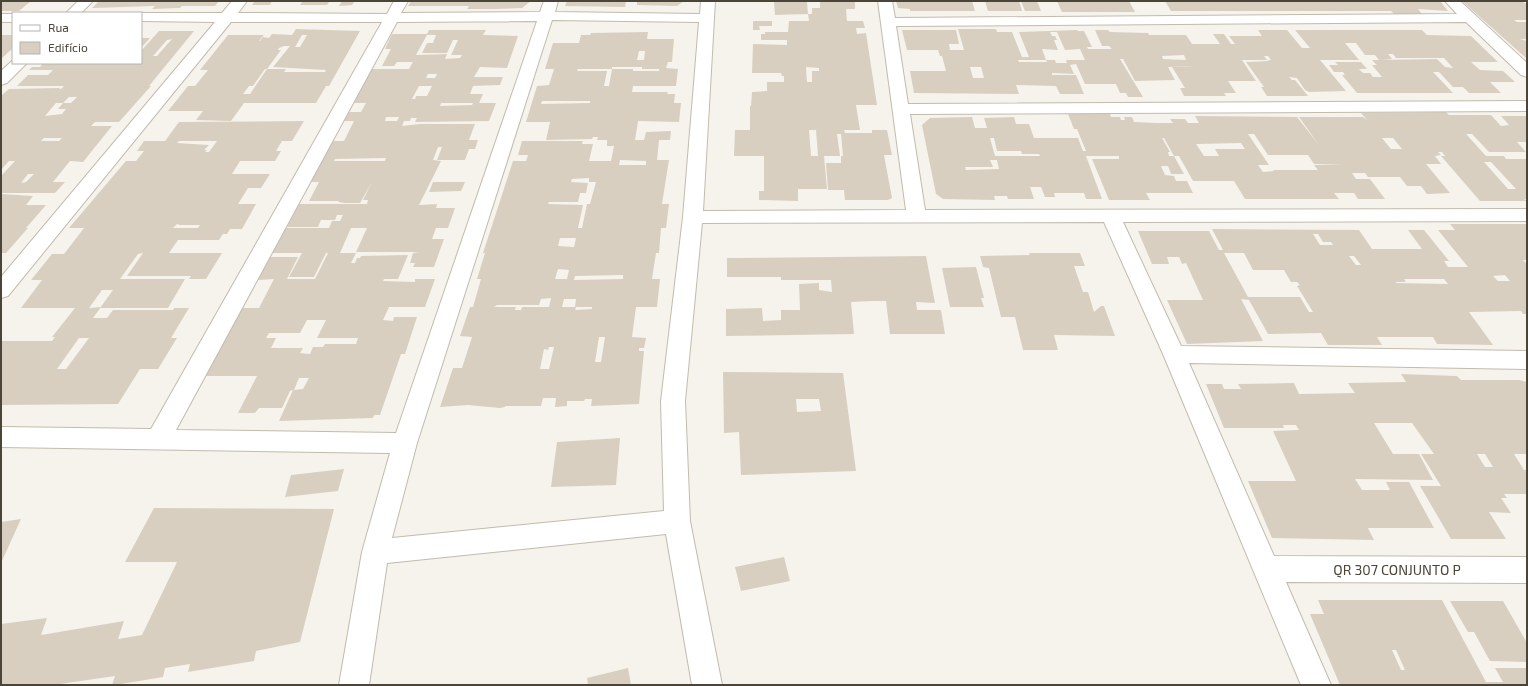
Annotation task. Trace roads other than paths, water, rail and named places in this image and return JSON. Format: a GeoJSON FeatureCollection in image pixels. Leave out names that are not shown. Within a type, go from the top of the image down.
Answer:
{"type":"FeatureCollection","features":[{"type":"Feature","properties":{"kind":"street"},"geometry":{"type":"LineString","coordinates":[[74,12],[86,1]]}},
{"type":"Feature","properties":{"kind":"street"},"geometry":{"type":"LineString","coordinates":[[1,291],[240,1]]}},
{"type":"Feature","properties":{"kind":"street"},"geometry":{"type":"LineString","coordinates":[[159,438],[401,1]]}},
{"type":"Feature","properties":{"kind":"street"},"geometry":{"type":"LineString","coordinates":[[885,1],[916,215]]}},
{"type":"Feature","properties":{"kind":"street"},"geometry":{"type":"LineString","coordinates":[[1452,1],[1527,72]]}},
{"type":"Feature","properties":{"kind":"street"},"geometry":{"type":"LineString","coordinates":[[142,17],[392,18],[548,9],[707,10],[693,217],[673,401],[677,521],[707,685]]}},
{"type":"Feature","properties":{"kind":"street"},"geometry":{"type":"LineString","coordinates":[[354,685],[375,552],[405,443],[548,9]]}},
{"type":"Feature","properties":{"kind":"street"},"geometry":{"type":"LineString","coordinates":[[1,18],[12,18]]}},
{"type":"Feature","properties":{"kind":"street"},"geometry":{"type":"LineString","coordinates":[[888,22],[1469,18]]}},
{"type":"Feature","properties":{"kind":"street"},"geometry":{"type":"LineString","coordinates":[[1,80],[18,64]]}},
{"type":"Feature","properties":{"kind":"street"},"geometry":{"type":"LineString","coordinates":[[900,109],[1527,106]]}},
{"type":"Feature","properties":{"kind":"street"},"geometry":{"type":"LineString","coordinates":[[693,217],[916,215],[1110,217],[1527,215]]}},
{"type":"Feature","properties":{"kind":"street"},"geometry":{"type":"LineString","coordinates":[[1110,217],[1174,354],[1316,685]]}},
{"type":"Feature","properties":{"kind":"street"},"geometry":{"type":"LineString","coordinates":[[1174,354],[1527,360]]}},
{"type":"Feature","properties":{"kind":"street"},"geometry":{"type":"LineString","coordinates":[[1,437],[159,438],[405,443]]}},
{"type":"Feature","properties":{"kind":"street"},"geometry":{"type":"LineString","coordinates":[[375,552],[677,521]]}},
{"type":"Feature","properties":{"kind":"street","name":"QR 307 CONJUNTO P"},"geometry":{"type":"LineString","coordinates":[[1267,569],[1527,570]]}}]}
